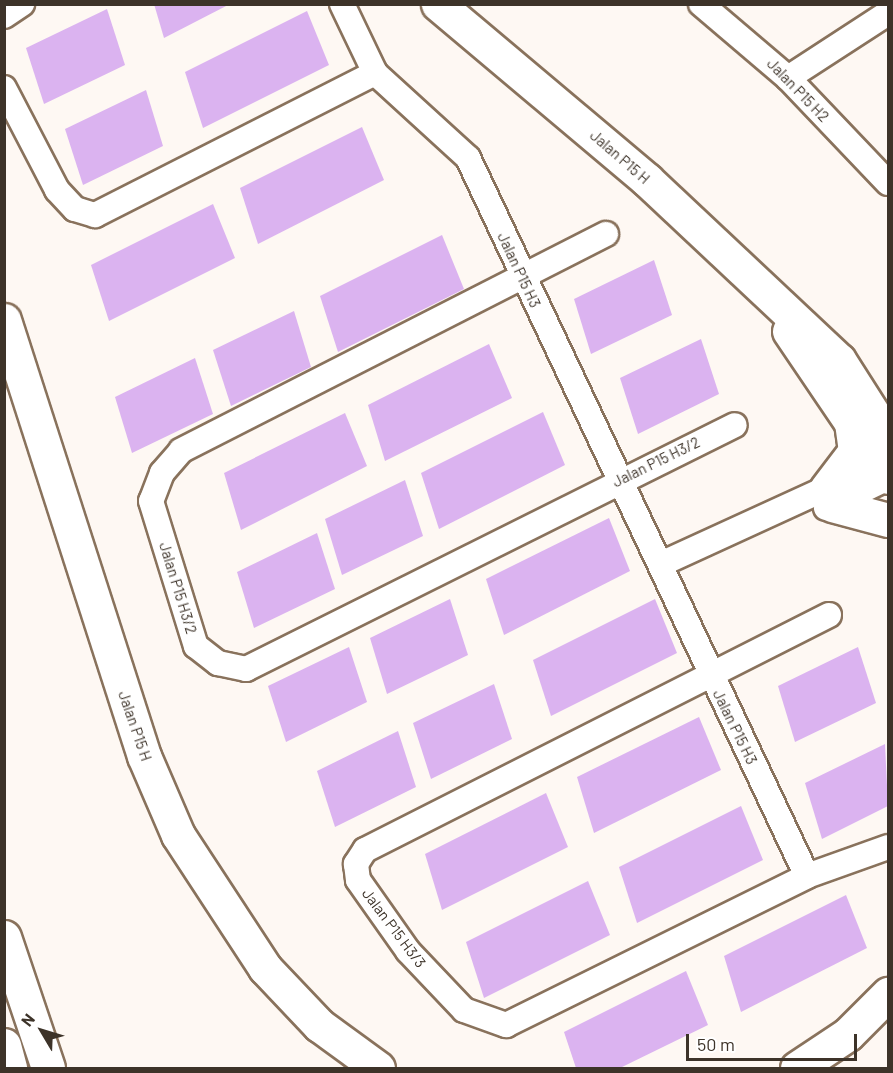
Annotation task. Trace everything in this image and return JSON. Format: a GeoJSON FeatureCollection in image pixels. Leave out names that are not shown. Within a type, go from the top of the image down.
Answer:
{"type":"FeatureCollection","features":[{"type":"Feature","properties":{"kind":"street"},"geometry":{"type":"LineString","coordinates":[[4,16],[22,4]]}},
{"type":"Feature","properties":{"kind":"street","name":"Jalan P15 H3"},"geometry":{"type":"LineString","coordinates":[[342,4],[375,73],[468,158],[618,480],[664,570],[712,678],[807,876]]}},
{"type":"Feature","properties":{"kind":"street","name":"Jalan P15 H"},"geometry":{"type":"LineString","coordinates":[[438,4],[638,172],[840,360],[887,463]]}},
{"type":"Feature","properties":{"kind":"street","name":"Jalan P15 H"},"geometry":{"type":"LineString","coordinates":[[453,4],[478,39]]}},
{"type":"Feature","properties":{"kind":"street","name":"Jalan P15 H2"},"geometry":{"type":"LineString","coordinates":[[701,4],[788,78],[888,183]]}},
{"type":"Feature","properties":{"kind":"street"},"geometry":{"type":"LineString","coordinates":[[788,78],[888,13]]}},
{"type":"Feature","properties":{"kind":"street"},"geometry":{"type":"LineString","coordinates":[[4,88],[20,127],[57,190],[75,208],[95,215],[375,73]]}},
{"type":"Feature","properties":{"kind":"street","name":"Jalan P15 H3/2"},"geometry":{"type":"LineString","coordinates":[[606,234],[181,451],[162,473],[151,501],[196,646],[218,663],[246,669],[618,480],[735,424]]}},
{"type":"Feature","properties":{"kind":"street","name":"Jalan P15 H"},"geometry":{"type":"LineString","coordinates":[[755,283],[851,421],[887,463]]}},
{"type":"Feature","properties":{"kind":"street","name":"Jalan P15 H"},"geometry":{"type":"LineString","coordinates":[[4,320],[144,756],[178,835],[266,968],[319,1024],[378,1068]]}},
{"type":"Feature","properties":{"kind":"street"},"geometry":{"type":"LineString","coordinates":[[829,497],[855,451],[851,421]]}},
{"type":"Feature","properties":{"kind":"street"},"geometry":{"type":"LineString","coordinates":[[664,570],[829,497],[887,463]]}},
{"type":"Feature","properties":{"kind":"street"},"geometry":{"type":"LineString","coordinates":[[829,497],[888,520]]}},
{"type":"Feature","properties":{"kind":"street","name":"Jalan P15 H3/3"},"geometry":{"type":"LineString","coordinates":[[829,615],[712,678],[365,850],[357,864],[358,880],[408,951],[464,1010],[506,1025],[807,876],[888,847]]}},
{"type":"Feature","properties":{"kind":"street"},"geometry":{"type":"LineString","coordinates":[[4,937],[48,1068]]}},
{"type":"Feature","properties":{"kind":"street"},"geometry":{"type":"LineString","coordinates":[[823,1062],[888,994]]}},
{"type":"Feature","properties":{"kind":"street"},"geometry":{"type":"LineString","coordinates":[[823,1062],[888,1004]]}},
{"type":"Feature","properties":{"kind":"street"},"geometry":{"type":"LineString","coordinates":[[4,1045],[10,1068]]}},
{"type":"Feature","properties":{"kind":"building"},"geometry":{"type":"Polygon","coordinates":[[[154,4],[230,4],[164,38],[154,4]]]}},
{"type":"Feature","properties":{"kind":"building"},"geometry":{"type":"Polygon","coordinates":[[[107,9],[125,65],[44,104],[26,48],[107,9]]]}},
{"type":"Feature","properties":{"kind":"building"},"geometry":{"type":"Polygon","coordinates":[[[307,11],[329,65],[203,128],[185,72],[307,11]]]}},
{"type":"Feature","properties":{"kind":"building"},"geometry":{"type":"Polygon","coordinates":[[[146,90],[163,146],[83,185],[65,129],[146,90]]]}},
{"type":"Feature","properties":{"kind":"building"},"geometry":{"type":"Polygon","coordinates":[[[362,127],[384,180],[258,244],[240,188],[362,127]]]}},
{"type":"Feature","properties":{"kind":"building"},"geometry":{"type":"Polygon","coordinates":[[[213,204],[235,258],[109,321],[91,265],[213,204]]]}},
{"type":"Feature","properties":{"kind":"building"},"geometry":{"type":"Polygon","coordinates":[[[442,235],[464,289],[338,352],[320,296],[442,235]]]}},
{"type":"Feature","properties":{"kind":"building"},"geometry":{"type":"Polygon","coordinates":[[[654,260],[672,315],[591,354],[574,299],[654,260]]]}},
{"type":"Feature","properties":{"kind":"building"},"geometry":{"type":"Polygon","coordinates":[[[294,311],[311,367],[231,406],[213,350],[294,311]]]}},
{"type":"Feature","properties":{"kind":"building"},"geometry":{"type":"Polygon","coordinates":[[[701,339],[719,394],[638,434],[620,378],[701,339]]]}},
{"type":"Feature","properties":{"kind":"building"},"geometry":{"type":"Polygon","coordinates":[[[489,344],[512,398],[385,461],[368,405],[489,344]]]}},
{"type":"Feature","properties":{"kind":"building"},"geometry":{"type":"Polygon","coordinates":[[[195,358],[213,414],[132,453],[115,397],[195,358]]]}},
{"type":"Feature","properties":{"kind":"building"},"geometry":{"type":"Polygon","coordinates":[[[543,412],[565,465],[439,529],[421,473],[543,412]]]}},
{"type":"Feature","properties":{"kind":"building"},"geometry":{"type":"Polygon","coordinates":[[[345,413],[367,466],[241,530],[224,473],[345,413]]]}},
{"type":"Feature","properties":{"kind":"building"},"geometry":{"type":"Polygon","coordinates":[[[405,480],[423,536],[342,575],[325,519],[405,480]]]}},
{"type":"Feature","properties":{"kind":"building"},"geometry":{"type":"Polygon","coordinates":[[[609,518],[630,571],[504,635],[486,579],[609,518]]]}},
{"type":"Feature","properties":{"kind":"building"},"geometry":{"type":"Polygon","coordinates":[[[317,533],[335,589],[254,628],[237,572],[317,533]]]}},
{"type":"Feature","properties":{"kind":"building"},"geometry":{"type":"Polygon","coordinates":[[[450,599],[468,655],[387,694],[370,638],[450,599]]]}},
{"type":"Feature","properties":{"kind":"building"},"geometry":{"type":"Polygon","coordinates":[[[655,599],[677,653],[551,716],[533,660],[655,599]]]}},
{"type":"Feature","properties":{"kind":"building"},"geometry":{"type":"Polygon","coordinates":[[[349,647],[367,702],[286,742],[268,686],[349,647]]]}},
{"type":"Feature","properties":{"kind":"building"},"geometry":{"type":"Polygon","coordinates":[[[858,647],[876,703],[795,742],[778,686],[858,647]]]}},
{"type":"Feature","properties":{"kind":"building"},"geometry":{"type":"Polygon","coordinates":[[[494,684],[512,739],[431,779],[413,723],[494,684]]]}},
{"type":"Feature","properties":{"kind":"building"},"geometry":{"type":"Polygon","coordinates":[[[699,717],[721,770],[594,833],[577,777],[699,717]]]}},
{"type":"Feature","properties":{"kind":"building"},"geometry":{"type":"Polygon","coordinates":[[[398,731],[416,787],[335,827],[317,771],[398,731]]]}},
{"type":"Feature","properties":{"kind":"building"},"geometry":{"type":"Polygon","coordinates":[[[885,744],[888,806],[822,839],[805,783],[885,744]]]}},
{"type":"Feature","properties":{"kind":"building"},"geometry":{"type":"Polygon","coordinates":[[[546,793],[568,847],[442,910],[425,854],[546,793]]]}},
{"type":"Feature","properties":{"kind":"building"},"geometry":{"type":"Polygon","coordinates":[[[741,806],[763,860],[637,923],[619,867],[741,806]]]}},
{"type":"Feature","properties":{"kind":"building"},"geometry":{"type":"Polygon","coordinates":[[[588,881],[610,935],[484,998],[466,942],[588,881]]]}},
{"type":"Feature","properties":{"kind":"building"},"geometry":{"type":"Polygon","coordinates":[[[846,895],[867,948],[741,1012],[724,956],[846,895]]]}},
{"type":"Feature","properties":{"kind":"building"},"geometry":{"type":"Polygon","coordinates":[[[686,971],[708,1025],[620,1068],[576,1068],[564,1032],[686,971]]]}}]}
